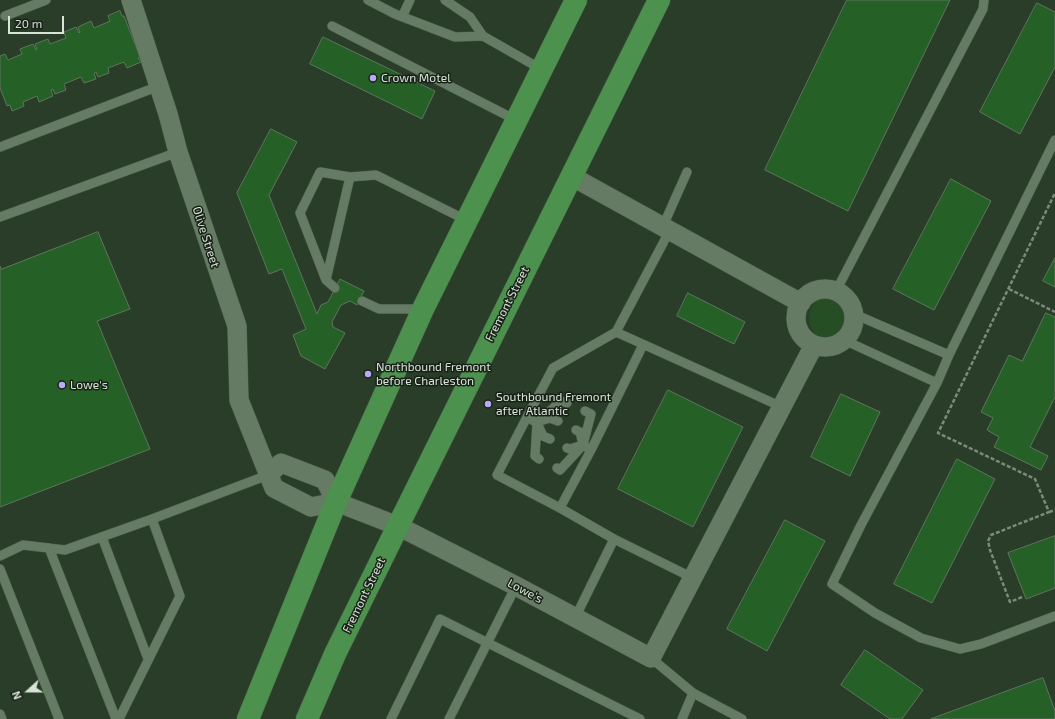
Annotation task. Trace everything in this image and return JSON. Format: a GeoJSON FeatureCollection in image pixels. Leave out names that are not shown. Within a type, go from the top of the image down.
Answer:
{"type":"FeatureCollection","features":[{"type":"Feature","properties":{"kind":"main road"},"geometry":{"type":"LineString","coordinates":[[248,719],[336,502],[423,309],[576,0]]}},
{"type":"Feature","properties":{"kind":"main road","name":"Fremont Street"},"geometry":{"type":"LineString","coordinates":[[308,719],[335,654],[659,0]]}},
{"type":"Feature","properties":{"kind":"street","name":"Olive Street"},"geometry":{"type":"LineString","coordinates":[[131,0],[168,114],[178,152],[237,326],[239,400],[268,474],[274,488],[311,507],[336,502]]}},
{"type":"Feature","properties":{"kind":"street"},"geometry":{"type":"LineString","coordinates":[[571,176],[801,303]]}},
{"type":"Feature","properties":{"kind":"street"},"geometry":{"type":"LineString","coordinates":[[816,291],[836,291],[845,297],[851,305],[854,314],[854,324],[850,334],[837,345],[828,347],[819,346],[804,338],[799,331],[797,312],[801,303],[808,295],[816,291]]}},
{"type":"Feature","properties":{"kind":"street"},"geometry":{"type":"LineString","coordinates":[[651,658],[814,344]]}},
{"type":"Feature","properties":{"kind":"street"},"geometry":{"type":"LineString","coordinates":[[268,474],[281,463],[325,480],[336,502],[398,526]]}},
{"type":"Feature","properties":{"kind":"street","name":"Lowe's"},"geometry":{"type":"LineString","coordinates":[[398,526],[516,586],[651,658]]}},
{"type":"Feature","properties":{"kind":"lane"},"geometry":{"type":"LineString","coordinates":[[5,16],[46,0]]}},
{"type":"Feature","properties":{"kind":"lane"},"geometry":{"type":"LineString","coordinates":[[368,0],[402,17],[456,37],[483,36]]}},
{"type":"Feature","properties":{"kind":"lane"},"geometry":{"type":"LineString","coordinates":[[402,17],[410,0]]}},
{"type":"Feature","properties":{"kind":"lane"},"geometry":{"type":"LineString","coordinates":[[444,0],[470,17],[483,36],[541,69]]}},
{"type":"Feature","properties":{"kind":"lane"},"geometry":{"type":"LineString","coordinates":[[836,291],[982,9],[984,0]]}},
{"type":"Feature","properties":{"kind":"lane"},"geometry":{"type":"LineString","coordinates":[[332,26],[516,120]]}},
{"type":"Feature","properties":{"kind":"lane"},"geometry":{"type":"LineString","coordinates":[[0,147],[159,86]]}},
{"type":"Feature","properties":{"kind":"lane"},"geometry":{"type":"LineString","coordinates":[[1055,140],[949,355],[937,383],[865,518],[832,584],[875,613],[921,638],[960,649],[996,639],[1055,616]]}},
{"type":"Feature","properties":{"kind":"lane"},"geometry":{"type":"LineString","coordinates":[[0,217],[178,152]]}},
{"type":"Feature","properties":{"kind":"lane"},"geometry":{"type":"LineString","coordinates":[[335,288],[326,280],[300,213],[320,172],[350,177],[376,174],[466,220]]}},
{"type":"Feature","properties":{"kind":"lane"},"geometry":{"type":"LineString","coordinates":[[687,172],[666,228],[616,332],[553,368],[497,475],[560,508],[614,539],[693,578]]}},
{"type":"Feature","properties":{"kind":"lane"},"geometry":{"type":"LineString","coordinates":[[326,280],[350,177]]}},
{"type":"Feature","properties":{"kind":"lane"},"geometry":{"type":"LineString","coordinates":[[362,302],[379,309],[423,309]]}},
{"type":"Feature","properties":{"kind":"lane"},"geometry":{"type":"LineString","coordinates":[[854,314],[949,355]]}},
{"type":"Feature","properties":{"kind":"lane"},"geometry":{"type":"LineString","coordinates":[[616,332],[782,407]]}},
{"type":"Feature","properties":{"kind":"lane"},"geometry":{"type":"LineString","coordinates":[[844,340],[937,383]]}},
{"type":"Feature","properties":{"kind":"lane"},"geometry":{"type":"LineString","coordinates":[[560,508],[587,448],[644,345]]}},
{"type":"Feature","properties":{"kind":"lane"},"geometry":{"type":"LineString","coordinates":[[539,459],[535,456],[537,422],[561,401],[567,404]]}},
{"type":"Feature","properties":{"kind":"lane"},"geometry":{"type":"LineString","coordinates":[[557,468],[560,470],[587,448],[591,414],[585,412]]}},
{"type":"Feature","properties":{"kind":"lane"},"geometry":{"type":"LineString","coordinates":[[527,418],[537,422],[550,418],[558,421]]}},
{"type":"Feature","properties":{"kind":"lane"},"geometry":{"type":"LineString","coordinates":[[537,422],[543,436],[550,439]]}},
{"type":"Feature","properties":{"kind":"lane"},"geometry":{"type":"LineString","coordinates":[[576,430],[580,432],[587,448]]}},
{"type":"Feature","properties":{"kind":"lane"},"geometry":{"type":"LineString","coordinates":[[568,448],[587,448]]}},
{"type":"Feature","properties":{"kind":"lane"},"geometry":{"type":"LineString","coordinates":[[0,556],[23,546],[65,550],[152,519],[268,474]]}},
{"type":"Feature","properties":{"kind":"lane"},"geometry":{"type":"LineString","coordinates":[[117,719],[180,596],[152,519]]}},
{"type":"Feature","properties":{"kind":"lane"},"geometry":{"type":"LineString","coordinates":[[102,537],[148,660]]}},
{"type":"Feature","properties":{"kind":"lane"},"geometry":{"type":"LineString","coordinates":[[575,618],[614,539]]}},
{"type":"Feature","properties":{"kind":"lane"},"geometry":{"type":"LineString","coordinates":[[49,548],[117,719]]}},
{"type":"Feature","properties":{"kind":"lane"},"geometry":{"type":"LineString","coordinates":[[0,569],[59,719]]}},
{"type":"Feature","properties":{"kind":"lane"},"geometry":{"type":"LineString","coordinates":[[449,719],[516,586]]}},
{"type":"Feature","properties":{"kind":"lane"},"geometry":{"type":"LineString","coordinates":[[391,719],[440,619],[487,644],[640,719]]}},
{"type":"Feature","properties":{"kind":"lane"},"geometry":{"type":"LineString","coordinates":[[651,658],[694,693],[742,719]]}},
{"type":"Feature","properties":{"kind":"lane"},"geometry":{"type":"LineString","coordinates":[[682,719],[694,693]]}},
{"type":"Feature","properties":{"kind":"lane"},"geometry":{"type":"LineString","coordinates":[[0,714],[2,719]]}},
{"type":"Feature","properties":{"kind":"path"},"geometry":{"type":"LineString","coordinates":[[1049,512],[1035,479],[938,433],[1055,193]]}},
{"type":"Feature","properties":{"kind":"path"},"geometry":{"type":"LineString","coordinates":[[1009,289],[1055,312]]}},
{"type":"Feature","properties":{"kind":"path"},"geometry":{"type":"LineString","coordinates":[[1022,597],[1010,602],[988,541],[991,534],[1055,510]]}},
{"type":"Feature","properties":{"kind":"green space"},"geometry":{"type":"Polygon","coordinates":[[[829,293],[839,293],[852,300],[859,313],[859,323],[852,336],[839,343],[829,343],[820,339],[813,332],[809,323],[809,313],[813,304],[820,297],[829,293]]]}},
{"type":"Feature","properties":{"kind":"building"},"geometry":{"type":"Polygon","coordinates":[[[847,0],[950,0],[848,211],[765,170],[847,0]]]}},
{"type":"Feature","properties":{"kind":"building"},"geometry":{"type":"Polygon","coordinates":[[[1037,3],[1055,12],[1055,67],[1020,134],[980,112],[1037,3]]]}},
{"type":"Feature","properties":{"kind":"building"},"geometry":{"type":"Polygon","coordinates":[[[120,11],[122,16],[124,16],[140,57],[138,58],[141,62],[127,68],[124,62],[108,68],[109,73],[98,77],[96,72],[94,73],[96,79],[84,83],[81,77],[64,84],[66,90],[55,94],[53,89],[51,90],[53,96],[39,102],[37,96],[23,102],[24,106],[12,111],[10,105],[7,106],[0,88],[0,56],[5,54],[8,60],[22,54],[20,49],[33,44],[36,50],[35,44],[48,39],[50,44],[66,38],[64,32],[76,27],[79,33],[78,27],[91,21],[94,28],[110,21],[108,16],[120,11]]]}},
{"type":"Feature","properties":{"kind":"building","name":"Crown Motel"},"geometry":{"type":"Polygon","coordinates":[[[323,37],[435,91],[422,119],[310,64],[323,37]]]}},
{"type":"Feature","properties":{"kind":"building"},"geometry":{"type":"Polygon","coordinates":[[[271,129],[297,142],[269,195],[317,314],[321,305],[328,302],[340,279],[364,291],[357,305],[350,301],[341,305],[332,322],[333,327],[345,333],[325,369],[301,356],[293,335],[306,329],[282,269],[269,274],[237,193],[271,129]]]}},
{"type":"Feature","properties":{"kind":"building"},"geometry":{"type":"Polygon","coordinates":[[[951,179],[991,201],[934,310],[893,289],[951,179]]]}},
{"type":"Feature","properties":{"kind":"building","name":"Lowe's"},"geometry":{"type":"Polygon","coordinates":[[[98,232],[130,309],[97,321],[150,449],[0,507],[0,266],[1,269],[98,232]]]}},
{"type":"Feature","properties":{"kind":"building"},"geometry":{"type":"Polygon","coordinates":[[[1055,258],[1055,287],[1043,281],[1055,258]]]}},
{"type":"Feature","properties":{"kind":"building"},"geometry":{"type":"Polygon","coordinates":[[[688,293],[745,322],[734,344],[677,316],[688,293]]]}},
{"type":"Feature","properties":{"kind":"building"},"geometry":{"type":"Polygon","coordinates":[[[1046,313],[1055,317],[1055,397],[1030,447],[1048,456],[1041,470],[994,447],[999,437],[987,430],[993,418],[981,412],[1009,355],[1022,361],[1046,313]]]}},
{"type":"Feature","properties":{"kind":"building"},"geometry":{"type":"Polygon","coordinates":[[[668,390],[743,427],[693,527],[618,489],[668,390]]]}},
{"type":"Feature","properties":{"kind":"building"},"geometry":{"type":"Polygon","coordinates":[[[841,394],[880,412],[850,476],[811,457],[841,394]]]}},
{"type":"Feature","properties":{"kind":"building"},"geometry":{"type":"Polygon","coordinates":[[[957,459],[995,479],[932,603],[894,584],[957,459]]]}},
{"type":"Feature","properties":{"kind":"building"},"geometry":{"type":"Polygon","coordinates":[[[785,520],[825,541],[767,651],[727,629],[785,520]]]}},
{"type":"Feature","properties":{"kind":"building"},"geometry":{"type":"Polygon","coordinates":[[[1055,536],[1055,588],[1026,599],[1008,553],[1055,536]]]}},
{"type":"Feature","properties":{"kind":"building"},"geometry":{"type":"Polygon","coordinates":[[[865,650],[923,690],[902,719],[890,719],[841,685],[865,650]]]}},
{"type":"Feature","properties":{"kind":"building"},"geometry":{"type":"Polygon","coordinates":[[[1043,678],[1055,711],[1055,719],[931,719],[1043,678]]]}},
{"type":"Feature","properties":{"kind":"place","name":"Crown Motel"},"geometry":{"type":"Point","coordinates":[373,78]}},
{"type":"Feature","properties":{"kind":"place","name":"Northbound Fremont before Charleston"},"geometry":{"type":"Point","coordinates":[368,374]}},
{"type":"Feature","properties":{"kind":"place","name":"Lowe's"},"geometry":{"type":"Point","coordinates":[62,385]}},
{"type":"Feature","properties":{"kind":"place","name":"Southbound Fremont after Atlantic"},"geometry":{"type":"Point","coordinates":[488,404]}}]}
